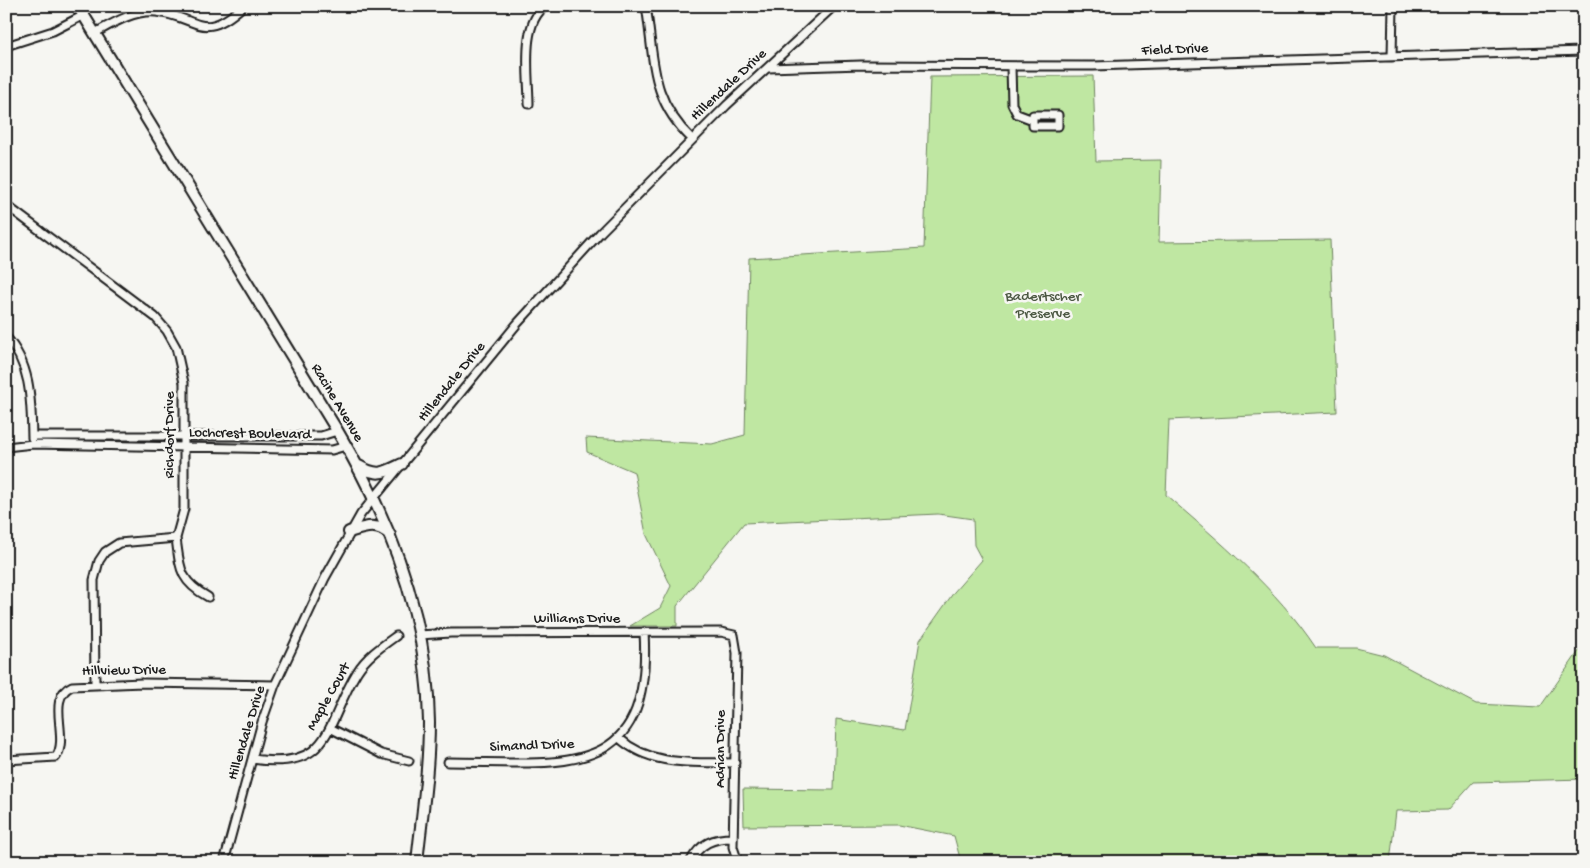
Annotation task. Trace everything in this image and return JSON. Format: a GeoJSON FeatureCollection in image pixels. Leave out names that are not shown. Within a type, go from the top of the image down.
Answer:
{"type":"FeatureCollection","features":[{"type":"Feature","properties":{"kind":"main road","name":"Racine Avenue"},"geometry":{"type":"LineString","coordinates":[[81,11],[358,465],[374,495],[392,537],[410,594],[426,680],[429,721],[428,760],[416,862]]}},
{"type":"Feature","properties":{"kind":"main road"},"geometry":{"type":"LineString","coordinates":[[358,465],[371,473],[377,474],[402,464]]}},
{"type":"Feature","properties":{"kind":"main road"},"geometry":{"type":"LineString","coordinates":[[349,532],[376,526],[383,528],[392,537]]}},
{"type":"Feature","properties":{"kind":"street"},"geometry":{"type":"LineString","coordinates":[[95,33],[122,19],[148,12],[164,14],[197,26],[209,27],[228,19],[243,6]]}},
{"type":"Feature","properties":{"kind":"street"},"geometry":{"type":"LineString","coordinates":[[529,104],[530,31],[535,17],[546,6]]}},
{"type":"Feature","properties":{"kind":"street"},"geometry":{"type":"LineString","coordinates":[[646,6],[654,65],[662,100],[671,117],[692,140]]}},
{"type":"Feature","properties":{"kind":"street","name":"Hillendale Drive"},"geometry":{"type":"LineString","coordinates":[[224,862],[252,759],[275,685],[325,578],[349,532],[374,495],[548,290],[692,140],[834,6]]}},
{"type":"Feature","properties":{"kind":"street"},"geometry":{"type":"LineString","coordinates":[[1392,57],[1393,6]]}},
{"type":"Feature","properties":{"kind":"street"},"geometry":{"type":"LineString","coordinates":[[6,46],[53,31],[81,11]]}},
{"type":"Feature","properties":{"kind":"street","name":"Field Drive"},"geometry":{"type":"LineString","coordinates":[[768,68],[861,65],[1011,67],[1584,51]]}},
{"type":"Feature","properties":{"kind":"street"},"geometry":{"type":"LineString","coordinates":[[1011,67],[1012,104],[1017,114],[1033,120]]}},
{"type":"Feature","properties":{"kind":"street","name":"Richdorf Drive"},"geometry":{"type":"LineString","coordinates":[[6,206],[147,310],[167,330],[176,347],[181,364],[185,436],[184,509],[176,538]]}},
{"type":"Feature","properties":{"kind":"street"},"geometry":{"type":"LineString","coordinates":[[6,337],[20,357],[26,372],[32,440]]}},
{"type":"Feature","properties":{"kind":"street","name":"Lochcrest Boulevard"},"geometry":{"type":"LineString","coordinates":[[6,447],[32,440],[185,436],[316,436],[337,431]]}},
{"type":"Feature","properties":{"kind":"street","name":"Lochcrest Boulevard"},"geometry":{"type":"LineString","coordinates":[[32,440],[332,450],[346,446]]}},
{"type":"Feature","properties":{"kind":"street"},"geometry":{"type":"LineString","coordinates":[[95,684],[94,580],[99,561],[110,548],[119,543],[176,538],[179,566],[184,578],[195,590],[208,597]]}},
{"type":"Feature","properties":{"kind":"street","name":"Williams Drive"},"geometry":{"type":"LineString","coordinates":[[419,636],[451,633],[644,632],[721,632],[734,635]]}},
{"type":"Feature","properties":{"kind":"street","name":"Simandl Drive"},"geometry":{"type":"LineString","coordinates":[[448,762],[571,760],[591,755],[619,738],[632,719],[640,697],[645,669],[644,632]]}},
{"type":"Feature","properties":{"kind":"street","name":"Adrian Drive"},"geometry":{"type":"LineString","coordinates":[[734,635],[737,653],[733,838],[734,854],[738,862]]}},
{"type":"Feature","properties":{"kind":"street","name":"Maple Court"},"geometry":{"type":"LineString","coordinates":[[252,759],[281,762],[296,760],[312,752],[330,728],[357,672],[369,658],[396,636]]}},
{"type":"Feature","properties":{"kind":"street","name":"Hillview Drive"},"geometry":{"type":"LineString","coordinates":[[6,760],[56,757],[61,744],[59,705],[62,692],[72,686],[95,684],[275,685]]}},
{"type":"Feature","properties":{"kind":"street"},"geometry":{"type":"LineString","coordinates":[[330,728],[381,754],[409,760]]}},
{"type":"Feature","properties":{"kind":"street"},"geometry":{"type":"LineString","coordinates":[[619,738],[634,749],[657,759],[735,763]]}},
{"type":"Feature","properties":{"kind":"street"},"geometry":{"type":"LineString","coordinates":[[690,862],[700,847],[706,842],[733,838]]}},
{"type":"Feature","properties":{"kind":"street"},"geometry":{"type":"LineString","coordinates":[[894,862],[905,862]]}},
{"type":"Feature","properties":{"kind":"green space","name":"Badertscher Preserve"},"geometry":{"type":"Polygon","coordinates":[[[1093,76],[1096,161],[1161,160],[1159,242],[1330,240],[1337,412],[1169,420],[1166,495],[1226,548],[1265,586],[1301,626],[1316,648],[1356,648],[1384,655],[1476,704],[1540,707],[1584,644],[1584,779],[1473,782],[1448,810],[1396,811],[1390,862],[961,862],[954,836],[899,825],[744,826],[743,789],[834,790],[836,719],[905,730],[920,640],[954,592],[982,560],[974,545],[973,519],[938,514],[744,523],[677,606],[677,626],[630,626],[660,608],[671,586],[646,534],[634,472],[587,452],[586,438],[712,444],[745,435],[749,258],[924,248],[930,77],[1093,76]]]}}]}
